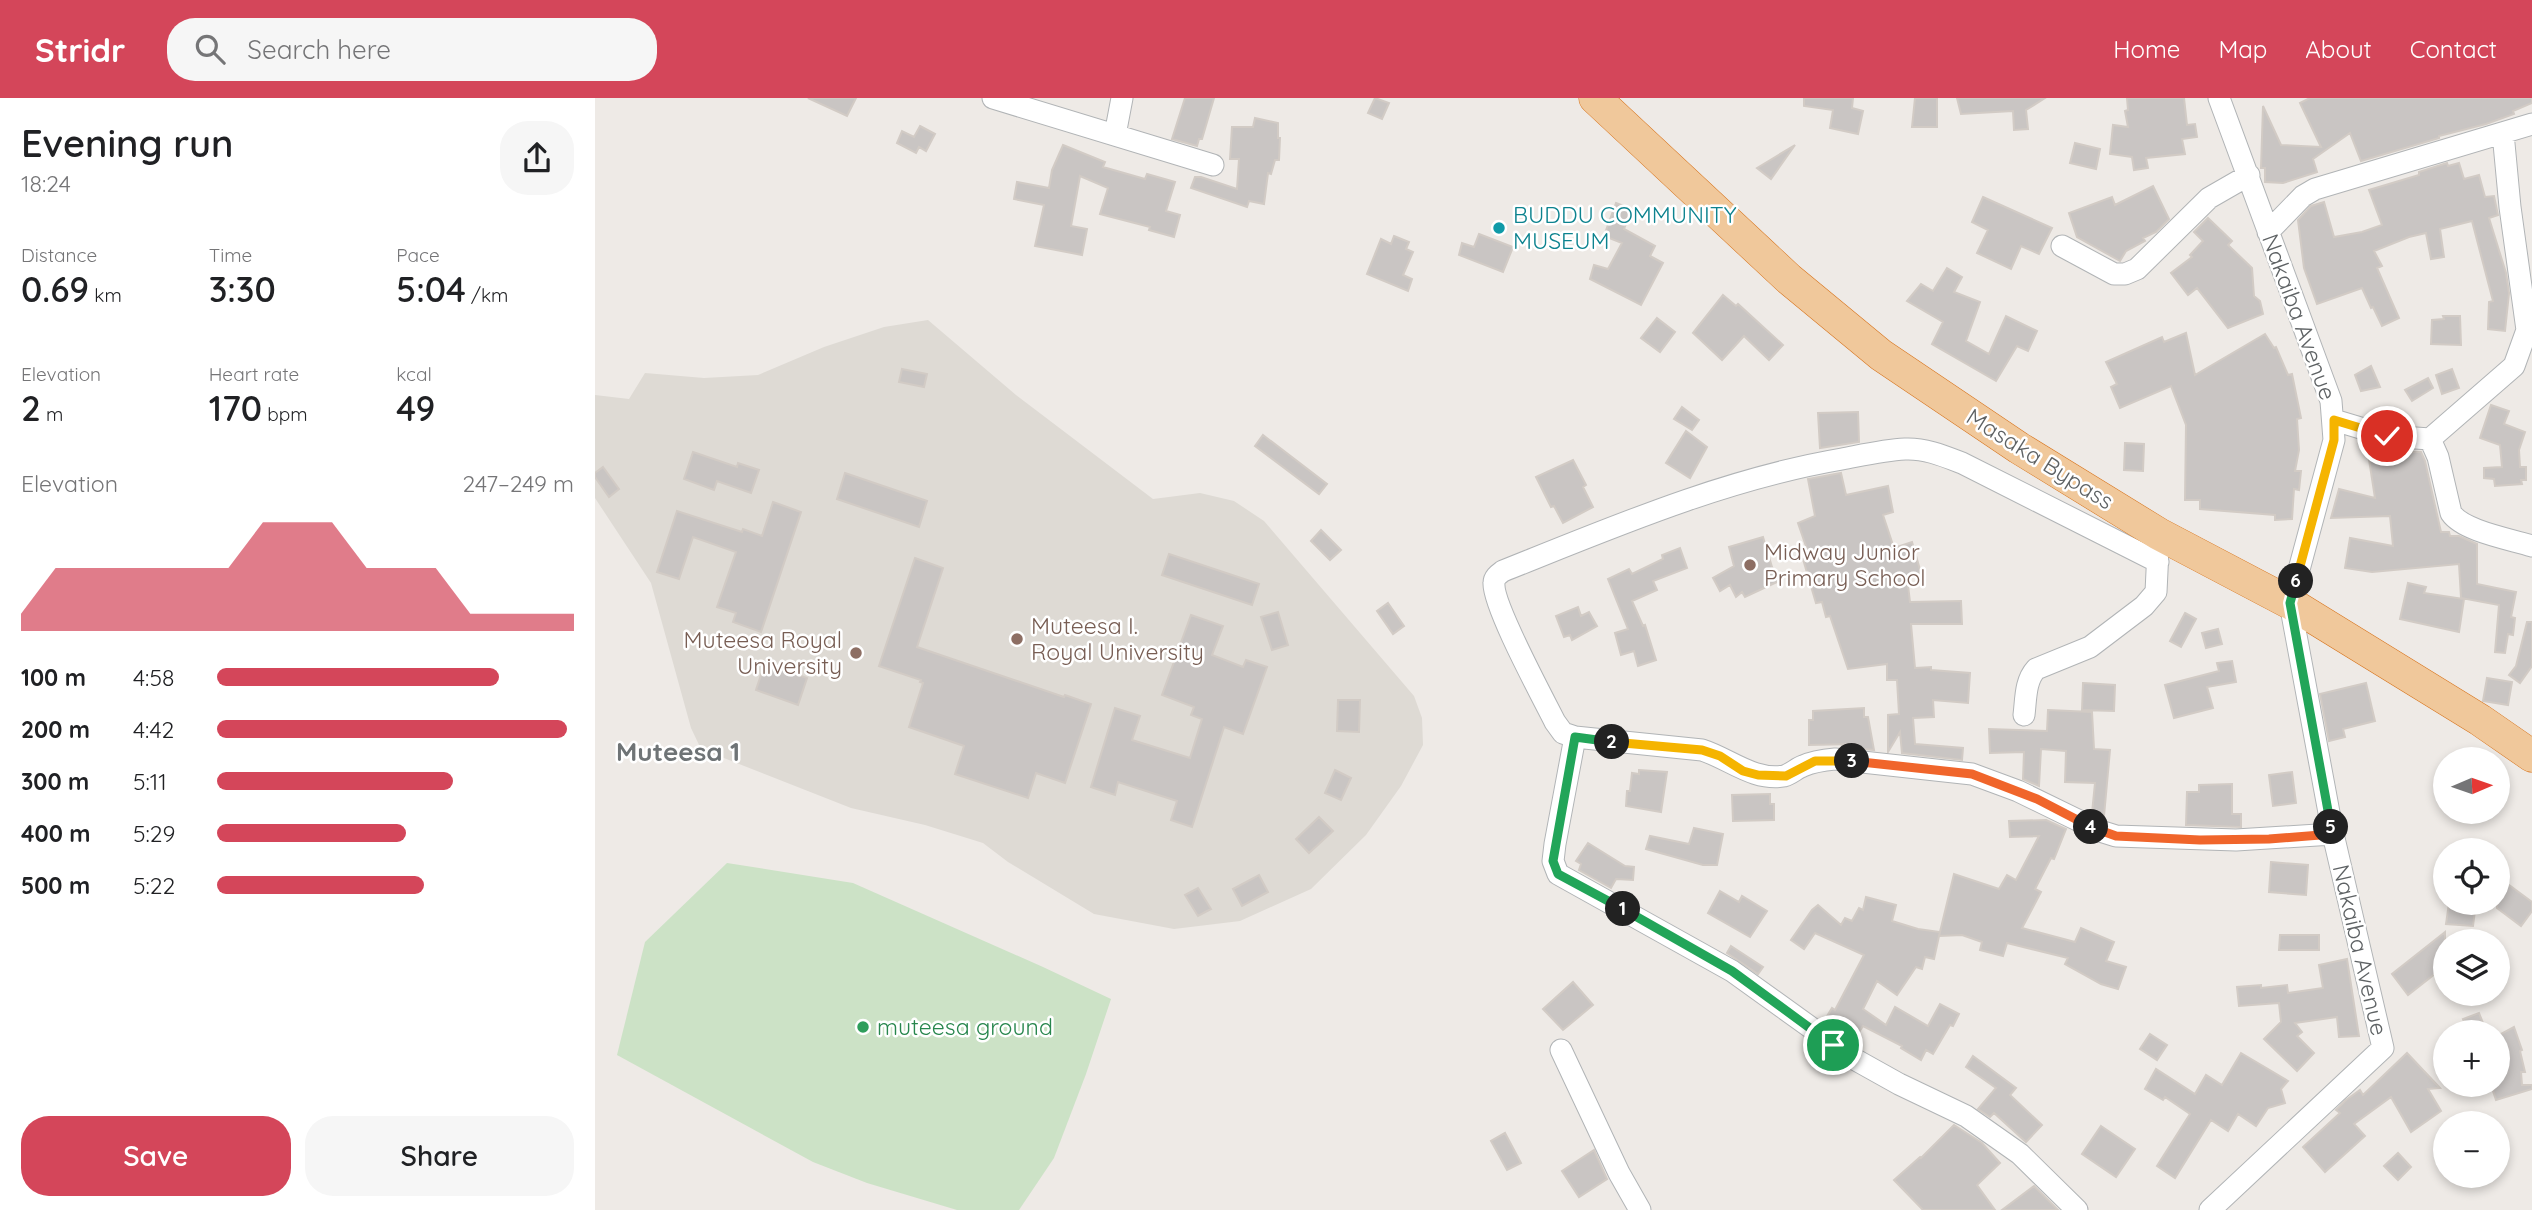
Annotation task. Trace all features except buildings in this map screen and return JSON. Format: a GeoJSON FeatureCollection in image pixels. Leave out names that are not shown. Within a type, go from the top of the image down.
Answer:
{"type":"FeatureCollection","features":[{"type":"Feature","properties":{"kind":"highway","name":"Masaka Bypass"},"geometry":{"type":"LineString","coordinates":[[1595,98],[1789,279],[1881,355],[2019,448],[2158,548],[2290,603],[2480,720],[2532,756]]}},
{"type":"Feature","properties":{"kind":"street"},"geometry":{"type":"LineString","coordinates":[[993,98],[1213,165]]}},
{"type":"Feature","properties":{"kind":"street"},"geometry":{"type":"LineString","coordinates":[[1115,135],[1122,98]]}},
{"type":"Feature","properties":{"kind":"street","name":"Nakaiba Avenue"},"geometry":{"type":"LineString","coordinates":[[2210,1210],[2383,1048],[2333,834],[2290,603],[2334,440],[2331,401],[2219,98]]}},
{"type":"Feature","properties":{"kind":"street"},"geometry":{"type":"LineString","coordinates":[[2268,232],[2303,196],[2315,189],[2532,124]]}},
{"type":"Feature","properties":{"kind":"street"},"geometry":{"type":"LineString","coordinates":[[2334,420],[2387,436],[2430,439],[2514,366],[2523,348],[2527,330],[2503,133]]}},
{"type":"Feature","properties":{"kind":"street"},"geometry":{"type":"LineString","coordinates":[[2062,246],[2114,274],[2125,274],[2137,269],[2209,198],[2249,175]]}},
{"type":"Feature","properties":{"kind":"street"},"geometry":{"type":"LineString","coordinates":[[2510,207],[2532,207]]}},
{"type":"Feature","properties":{"kind":"street"},"geometry":{"type":"LineString","coordinates":[[2430,439],[2438,457],[2451,513],[2456,520],[2467,526],[2532,546]]}},
{"type":"Feature","properties":{"kind":"street"},"geometry":{"type":"LineString","coordinates":[[2024,715],[2031,676],[2036,669],[2089,647],[2144,607],[2156,592],[2158,548],[1934,452],[1907,449],[1792,467],[1633,519],[1496,576],[1493,583],[1505,621],[1555,722],[1563,733],[1575,737],[1702,750],[1720,756],[1743,771],[1758,775],[1786,776],[1815,761],[1835,759],[1972,774],[2028,795],[2099,831],[2116,836],[2236,840],[2333,834]]}},
{"type":"Feature","properties":{"kind":"street"},"geometry":{"type":"LineString","coordinates":[[1575,737],[1555,844],[1553,861],[1558,874],[1732,971],[1856,1060],[1966,1116],[2020,1154],[2077,1210]]}},
{"type":"Feature","properties":{"kind":"street"},"geometry":{"type":"LineString","coordinates":[[1561,1050],[1619,1173],[1640,1210]]}},
{"type":"Feature","properties":{"kind":"shaded area","name":"Muteesa I. Royal University"},"geometry":{"type":"Polygon","coordinates":[[[928,320],[1016,395],[1153,499],[1200,493],[1234,501],[1264,521],[1414,696],[1422,718],[1423,745],[1401,786],[1366,835],[1311,889],[1240,921],[1174,929],[1094,914],[1008,862],[983,843],[925,825],[851,808],[701,749],[691,728],[651,583],[595,498],[595,395],[629,399],[645,373],[704,378],[758,375],[824,347],[884,327],[928,320]]]}},
{"type":"Feature","properties":{"kind":"green space","name":"muteesa ground"},"geometry":{"type":"Polygon","coordinates":[[[727,863],[853,883],[1111,999],[1054,1158],[1019,1210],[957,1210],[867,1183],[813,1162],[617,1055],[645,942],[727,863]]]}},
{"type":"Feature","properties":{"kind":"place","name":"BUDDU COMMUNITY MUSEUM"},"geometry":{"type":"Point","coordinates":[1499,228]}},
{"type":"Feature","properties":{"kind":"place","name":"Midway Junior Primary School"},"geometry":{"type":"Point","coordinates":[1750,565]}},
{"type":"Feature","properties":{"kind":"place","name":"Muteesa I. Royal University"},"geometry":{"type":"Point","coordinates":[1017,639]}},
{"type":"Feature","properties":{"kind":"place","name":"Muteesa Royal University"},"geometry":{"type":"Point","coordinates":[856,653]}},
{"type":"Feature","properties":{"kind":"place","name":"muteesa ground"},"geometry":{"type":"Point","coordinates":[863,1027]}},
{"type":"Feature","properties":{"kind":"district","name":"Muteesa 1"},"geometry":{"type":"Point","coordinates":[678,752]}},
{"type":"Feature","properties":{"kind":"route"},"geometry":{"type":"LineString","coordinates":[[1833,1045],[1732,971],[1558,874],[1553,861],[1555,844],[1575,737],[1702,750],[1720,756],[1743,771],[1758,775],[1786,776],[1815,761],[1835,759],[1972,774],[2037,799],[2099,831],[2116,836],[2236,840],[2333,834],[2290,603],[2334,440],[2334,420],[2387,436]]}}]}
